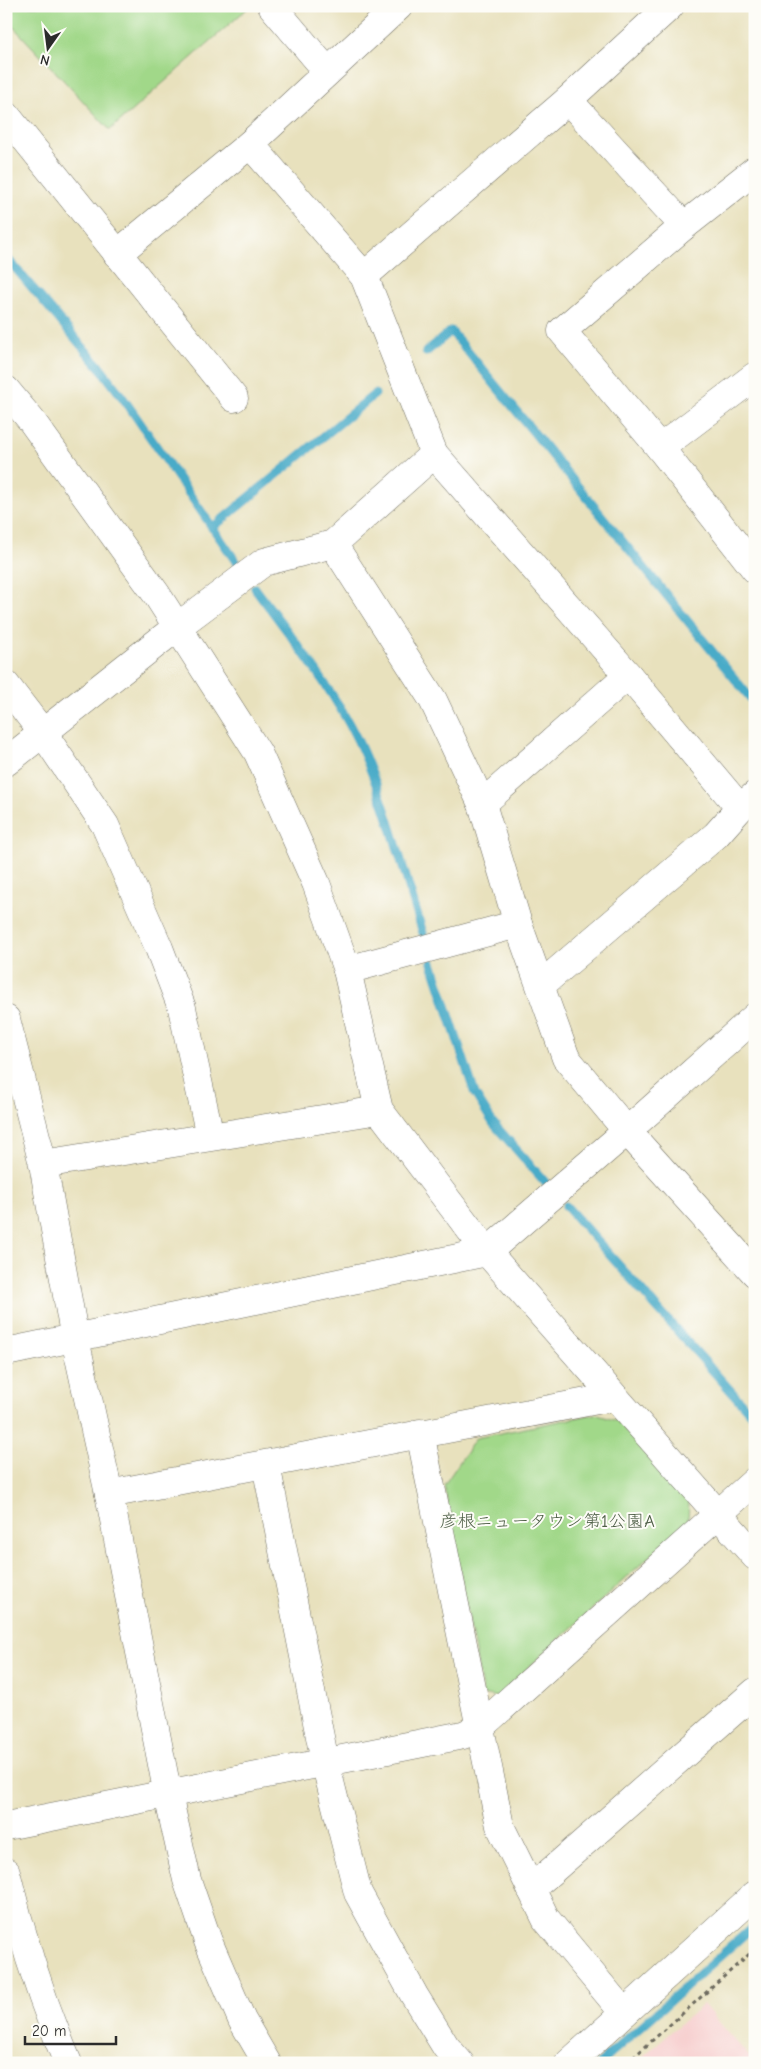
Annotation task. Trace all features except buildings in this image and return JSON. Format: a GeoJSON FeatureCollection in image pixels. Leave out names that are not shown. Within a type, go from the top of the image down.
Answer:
{"type":"FeatureCollection","features":[{"type":"Feature","properties":{"kind":"street"},"geometry":{"type":"LineString","coordinates":[[272,6],[326,71]]}},
{"type":"Feature","properties":{"kind":"street"},"geometry":{"type":"LineString","coordinates":[[117,254],[250,144],[326,71],[399,6]]}},
{"type":"Feature","properties":{"kind":"street"},"geometry":{"type":"LineString","coordinates":[[364,276],[568,100],[670,6]]}},
{"type":"Feature","properties":{"kind":"street"},"geometry":{"type":"LineString","coordinates":[[568,100],[684,226]]}},
{"type":"Feature","properties":{"kind":"street"},"geometry":{"type":"LineString","coordinates":[[6,115],[234,398]]}},
{"type":"Feature","properties":{"kind":"street"},"geometry":{"type":"LineString","coordinates":[[250,144],[364,276],[434,454],[628,675],[747,801],[716,835],[541,985]]}},
{"type":"Feature","properties":{"kind":"street"},"geometry":{"type":"LineString","coordinates":[[755,170],[684,226],[562,331],[660,448],[755,569]]}},
{"type":"Feature","properties":{"kind":"street"},"geometry":{"type":"LineString","coordinates":[[660,448],[755,376]]}},
{"type":"Feature","properties":{"kind":"street"},"geometry":{"type":"LineString","coordinates":[[6,390],[42,436],[157,595],[258,753],[316,883],[347,970],[379,1110],[487,1252],[755,1556]]}},
{"type":"Feature","properties":{"kind":"street"},"geometry":{"type":"LineString","coordinates":[[6,762],[177,627],[264,562],[333,544],[434,454]]}},
{"type":"Feature","properties":{"kind":"street"},"geometry":{"type":"LineString","coordinates":[[333,544],[433,700],[482,804],[518,924],[566,1058],[627,1131],[751,1260]]}},
{"type":"Feature","properties":{"kind":"street"},"geometry":{"type":"LineString","coordinates":[[482,804],[628,675]]}},
{"type":"Feature","properties":{"kind":"street"},"geometry":{"type":"LineString","coordinates":[[6,685],[43,733],[105,825],[160,948],[182,1008],[210,1136]]}},
{"type":"Feature","properties":{"kind":"street"},"geometry":{"type":"LineString","coordinates":[[347,970],[518,924]]}},
{"type":"Feature","properties":{"kind":"street"},"geometry":{"type":"LineString","coordinates":[[6,1352],[76,1339],[487,1252],[755,1017]]}},
{"type":"Feature","properties":{"kind":"street"},"geometry":{"type":"LineString","coordinates":[[6,1019],[42,1164],[168,1795],[187,1880],[208,1941],[242,2020],[267,2063]]}},
{"type":"Feature","properties":{"kind":"street"},"geometry":{"type":"LineString","coordinates":[[42,1164],[379,1110]]}},
{"type":"Feature","properties":{"kind":"street"},"geometry":{"type":"LineString","coordinates":[[109,1494],[613,1397]]}},
{"type":"Feature","properties":{"kind":"street"},"geometry":{"type":"LineString","coordinates":[[420,1433],[500,1826],[546,1919],[624,2013]]}},
{"type":"Feature","properties":{"kind":"street"},"geometry":{"type":"LineString","coordinates":[[266,1465],[325,1762],[358,1893],[418,2002],[446,2047],[460,2063]]}},
{"type":"Feature","properties":{"kind":"street"},"geometry":{"type":"LineString","coordinates":[[6,1826],[463,1735],[479,1728],[755,1481]]}},
{"type":"Feature","properties":{"kind":"street"},"geometry":{"type":"LineString","coordinates":[[531,1889],[755,1692]]}},
{"type":"Feature","properties":{"kind":"street"},"geometry":{"type":"LineString","coordinates":[[6,1872],[21,1936],[52,2025],[68,2063]]}},
{"type":"Feature","properties":{"kind":"street"},"geometry":{"type":"LineString","coordinates":[[569,2063],[755,1895]]}},
{"type":"Feature","properties":{"kind":"path"},"geometry":{"type":"LineString","coordinates":[[627,2063],[755,1949]]}},
{"type":"Feature","properties":{"kind":"shaded area"},"geometry":{"type":"Polygon","coordinates":[[[703,2004],[755,2063],[635,2063],[703,2004]]]}},
{"type":"Feature","properties":{"kind":"green space"},"geometry":{"type":"Polygon","coordinates":[[[9,6],[249,7],[110,130],[6,19],[6,9],[9,6]]]}},
{"type":"Feature","properties":{"kind":"green space","name":"彦根ニュータウン第1公園A"},"geometry":{"type":"Polygon","coordinates":[[[595,1414],[617,1421],[689,1502],[688,1521],[496,1697],[483,1694],[444,1485],[476,1438],[595,1414]]]}},
{"type":"Feature","properties":{"kind":"waterway"},"geometry":{"type":"LineString","coordinates":[[6,257],[98,365],[123,398],[237,563]]}},
{"type":"Feature","properties":{"kind":"waterway"},"geometry":{"type":"LineString","coordinates":[[426,352],[451,331],[752,700],[755,698]]}},
{"type":"Feature","properties":{"kind":"waterway"},"geometry":{"type":"LineString","coordinates":[[212,528],[375,394]]}},
{"type":"Feature","properties":{"kind":"waterway"},"geometry":{"type":"LineString","coordinates":[[255,588],[335,699],[357,739],[385,809],[423,933]]}},
{"type":"Feature","properties":{"kind":"waterway"},"geometry":{"type":"LineString","coordinates":[[432,963],[475,1094],[493,1123],[545,1182]]}},
{"type":"Feature","properties":{"kind":"waterway"},"geometry":{"type":"LineString","coordinates":[[566,1206],[755,1418]]}},
{"type":"Feature","properties":{"kind":"waterway"},"geometry":{"type":"LineString","coordinates":[[600,2063],[755,1925]]}}]}
